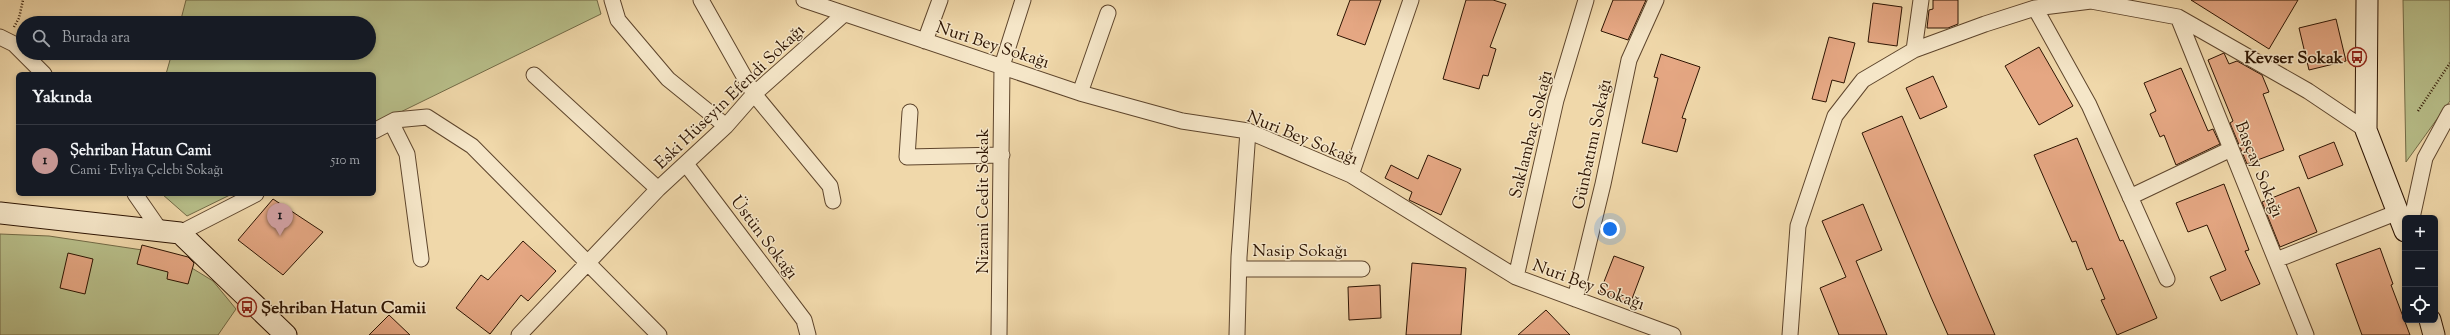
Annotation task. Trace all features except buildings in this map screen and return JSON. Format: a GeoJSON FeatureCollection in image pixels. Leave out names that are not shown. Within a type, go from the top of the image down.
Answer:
{"type":"FeatureCollection","features":[{"type":"Feature","properties":{"kind":"main road"},"geometry":{"type":"LineString","coordinates":[[2367,0],[2366,130],[2403,215]]}},
{"type":"Feature","properties":{"kind":"main road"},"geometry":{"type":"LineString","coordinates":[[0,213],[170,232],[286,335]]}},
{"type":"Feature","properties":{"kind":"main road"},"geometry":{"type":"LineString","coordinates":[[2431,323],[2434,335]]}},
{"type":"Feature","properties":{"kind":"street"},"geometry":{"type":"LineString","coordinates":[[612,0],[618,20],[668,79],[726,126]]}},
{"type":"Feature","properties":{"kind":"street"},"geometry":{"type":"LineString","coordinates":[[701,0],[754,94],[830,186],[833,201]]}},
{"type":"Feature","properties":{"kind":"street","name":"Nuri Bey Sokağı"},"geometry":{"type":"LineString","coordinates":[[804,0],[1080,93],[1182,121],[1248,131],[1351,175],[1516,277],[1673,335]]}},
{"type":"Feature","properties":{"kind":"street"},"geometry":{"type":"LineString","coordinates":[[925,41],[940,0]]}},
{"type":"Feature","properties":{"kind":"street","name":"Nizami Cedit Sokak"},"geometry":{"type":"LineString","coordinates":[[999,335],[1002,66],[1023,0]]}},
{"type":"Feature","properties":{"kind":"street"},"geometry":{"type":"LineString","coordinates":[[1351,175],[1411,0]]}},
{"type":"Feature","properties":{"kind":"street","name":"Saklambaç Sokağı"},"geometry":{"type":"LineString","coordinates":[[1516,277],[1556,100],[1586,0]]}},
{"type":"Feature","properties":{"kind":"street","name":"Günbatımı Sokağı"},"geometry":{"type":"LineString","coordinates":[[1575,299],[1603,184],[1629,60],[1656,0]]}},
{"type":"Feature","properties":{"kind":"street"},"geometry":{"type":"LineString","coordinates":[[1914,50],[1921,0]]}},
{"type":"Feature","properties":{"kind":"street"},"geometry":{"type":"LineString","coordinates":[[1790,335],[1798,226],[1835,116],[1862,80],[1914,50],[2035,8],[2092,1],[2178,17],[2308,90],[2366,130]]}},
{"type":"Feature","properties":{"kind":"street"},"geometry":{"type":"LineString","coordinates":[[2035,8],[2089,105],[2166,279]]}},
{"type":"Feature","properties":{"kind":"street"},"geometry":{"type":"LineString","coordinates":[[1080,93],[1108,13]]}},
{"type":"Feature","properties":{"kind":"street","name":"Eski Hüseyin Efendi Sokağı"},"geometry":{"type":"LineString","coordinates":[[519,335],[658,189],[726,126],[754,94],[843,14]]}},
{"type":"Feature","properties":{"kind":"street","name":"Başçay Sokağı"},"geometry":{"type":"LineString","coordinates":[[2178,17],[2306,335]]}},
{"type":"Feature","properties":{"kind":"street"},"geometry":{"type":"LineString","coordinates":[[3,39],[16,46]]}},
{"type":"Feature","properties":{"kind":"street"},"geometry":{"type":"LineString","coordinates":[[30,60],[42,72]]}},
{"type":"Feature","properties":{"kind":"street","name":"Eski Hüseyin Efendi Sokağı"},"geometry":{"type":"LineString","coordinates":[[534,75],[658,189]]}},
{"type":"Feature","properties":{"kind":"street"},"geometry":{"type":"LineString","coordinates":[[910,112],[907,157],[1002,155]]}},
{"type":"Feature","properties":{"kind":"street"},"geometry":{"type":"LineString","coordinates":[[376,130],[391,122],[426,117],[472,146],[659,335]]}},
{"type":"Feature","properties":{"kind":"street"},"geometry":{"type":"LineString","coordinates":[[2407,215],[2425,158],[2448,120]]}},
{"type":"Feature","properties":{"kind":"street"},"geometry":{"type":"LineString","coordinates":[[391,122],[407,154],[421,259]]}},
{"type":"Feature","properties":{"kind":"street"},"geometry":{"type":"LineString","coordinates":[[1237,335],[1239,269],[1248,131]]}},
{"type":"Feature","properties":{"kind":"street"},"geometry":{"type":"LineString","coordinates":[[2130,197],[2231,149]]}},
{"type":"Feature","properties":{"kind":"street","name":"Üstün Sokağı"},"geometry":{"type":"LineString","coordinates":[[686,164],[804,320],[808,335]]}},
{"type":"Feature","properties":{"kind":"street"},"geometry":{"type":"LineString","coordinates":[[137,196],[170,232],[251,196]]}},
{"type":"Feature","properties":{"kind":"street"},"geometry":{"type":"LineString","coordinates":[[2276,260],[2402,221]]}},
{"type":"Feature","properties":{"kind":"street","name":"Nasip Sokağı"},"geometry":{"type":"LineString","coordinates":[[1239,269],[1362,268]]}},
{"type":"Feature","properties":{"kind":"path"},"geometry":{"type":"LineString","coordinates":[[19,16],[23,0]]}},
{"type":"Feature","properties":{"kind":"path"},"geometry":{"type":"LineString","coordinates":[[3,39],[16,22]]}},
{"type":"Feature","properties":{"kind":"path"},"geometry":{"type":"LineString","coordinates":[[2418,112],[2450,63]]}},
{"type":"Feature","properties":{"kind":"green space"},"geometry":{"type":"Polygon","coordinates":[[[186,0],[597,0],[601,14],[376,124],[376,72],[167,72],[170,60],[376,60],[376,16],[182,16],[186,0]]]}},
{"type":"Feature","properties":{"kind":"green space"},"geometry":{"type":"Polygon","coordinates":[[[2403,0],[2450,0],[2450,101],[2406,162],[2403,0]]]}},
{"type":"Feature","properties":{"kind":"green space"},"geometry":{"type":"Polygon","coordinates":[[[164,196],[228,196],[187,216],[164,196]]]}},
{"type":"Feature","properties":{"kind":"green space"},"geometry":{"type":"Polygon","coordinates":[[[0,234],[49,236],[169,254],[213,281],[236,309],[218,335],[0,335],[0,234]]]}},
{"type":"Feature","properties":{"kind":"place","name":"Kevser Sokak"},"geometry":{"type":"Point","coordinates":[2357,57]}},
{"type":"Feature","properties":{"kind":"place","name":"Şehriban Hatun Cami"},"geometry":{"type":"Point","coordinates":[280,236]}},
{"type":"Feature","properties":{"kind":"place","name":"Şehriban Hatun Camii"},"geometry":{"type":"Point","coordinates":[247,307]}}]}
